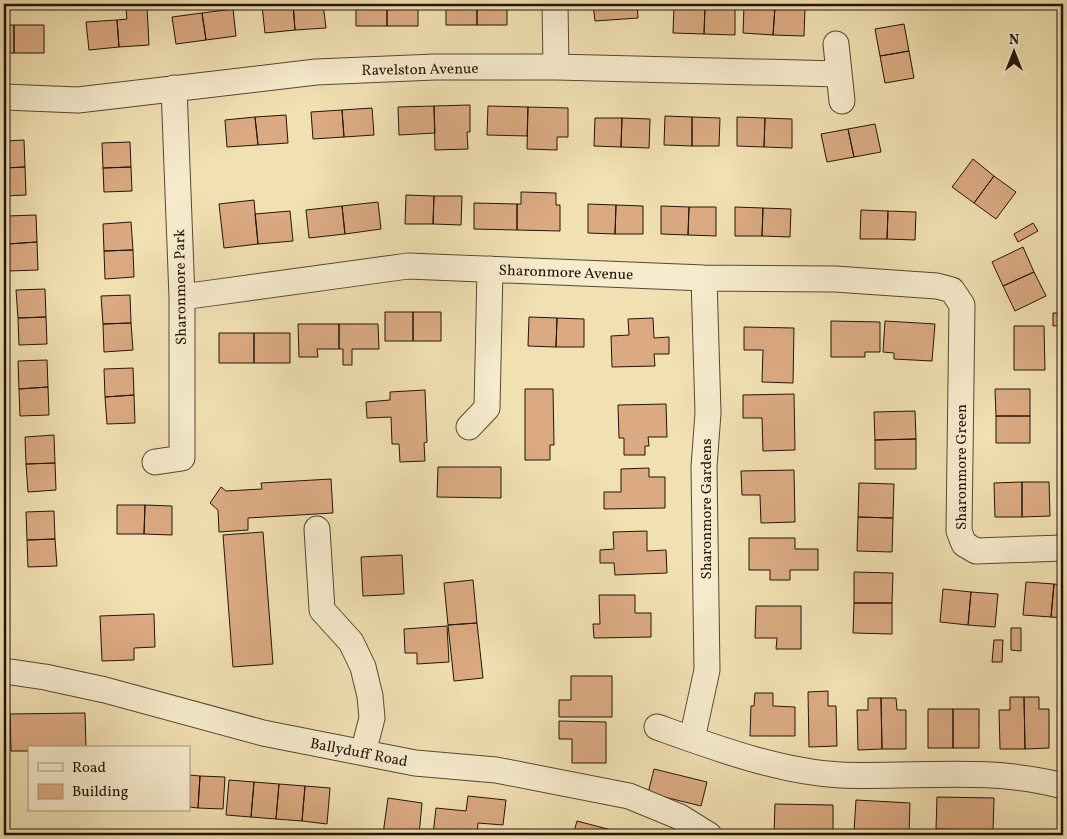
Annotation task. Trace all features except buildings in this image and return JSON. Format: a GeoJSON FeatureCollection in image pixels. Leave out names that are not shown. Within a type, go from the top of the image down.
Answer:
{"type":"FeatureCollection","features":[{"type":"Feature","properties":{"kind":"street"},"geometry":{"type":"LineString","coordinates":[[555,4],[556,67]]}},
{"type":"Feature","properties":{"kind":"street"},"geometry":{"type":"LineString","coordinates":[[836,44],[842,101]]}},
{"type":"Feature","properties":{"kind":"street","name":"Ravelston Avenue"},"geometry":{"type":"LineString","coordinates":[[4,97],[78,100],[316,72],[435,67],[556,67],[839,74]]}},
{"type":"Feature","properties":{"kind":"street","name":"Sharonmore Park"},"geometry":{"type":"LineString","coordinates":[[155,462],[182,458],[182,297],[174,88]]}},
{"type":"Feature","properties":{"kind":"street","name":"Sharonmore Avenue"},"geometry":{"type":"LineString","coordinates":[[182,297],[408,266],[704,278],[836,279],[937,286],[952,290]]}},
{"type":"Feature","properties":{"kind":"street"},"geometry":{"type":"LineString","coordinates":[[469,427],[487,408],[490,269]]}},
{"type":"Feature","properties":{"kind":"street","name":"Sharonmore Gardens"},"geometry":{"type":"LineString","coordinates":[[692,739],[707,670],[704,467],[708,413],[704,278]]}},
{"type":"Feature","properties":{"kind":"street","name":"Sharonmore Green"},"geometry":{"type":"LineString","coordinates":[[952,290],[962,305],[959,531],[964,544],[976,551],[1063,548]]}},
{"type":"Feature","properties":{"kind":"street"},"geometry":{"type":"LineString","coordinates":[[317,529],[322,610],[351,642],[364,667],[370,696],[372,718],[363,753]]}},
{"type":"Feature","properties":{"kind":"street","name":"Ballyduff Road"},"geometry":{"type":"LineString","coordinates":[[4,671],[45,677],[104,690],[263,733],[415,763],[496,770],[629,796],[680,817],[709,835]]}},
{"type":"Feature","properties":{"kind":"street"},"geometry":{"type":"LineString","coordinates":[[657,727],[740,755],[798,770],[839,775],[981,773],[1030,779],[1063,786]]}}]}
